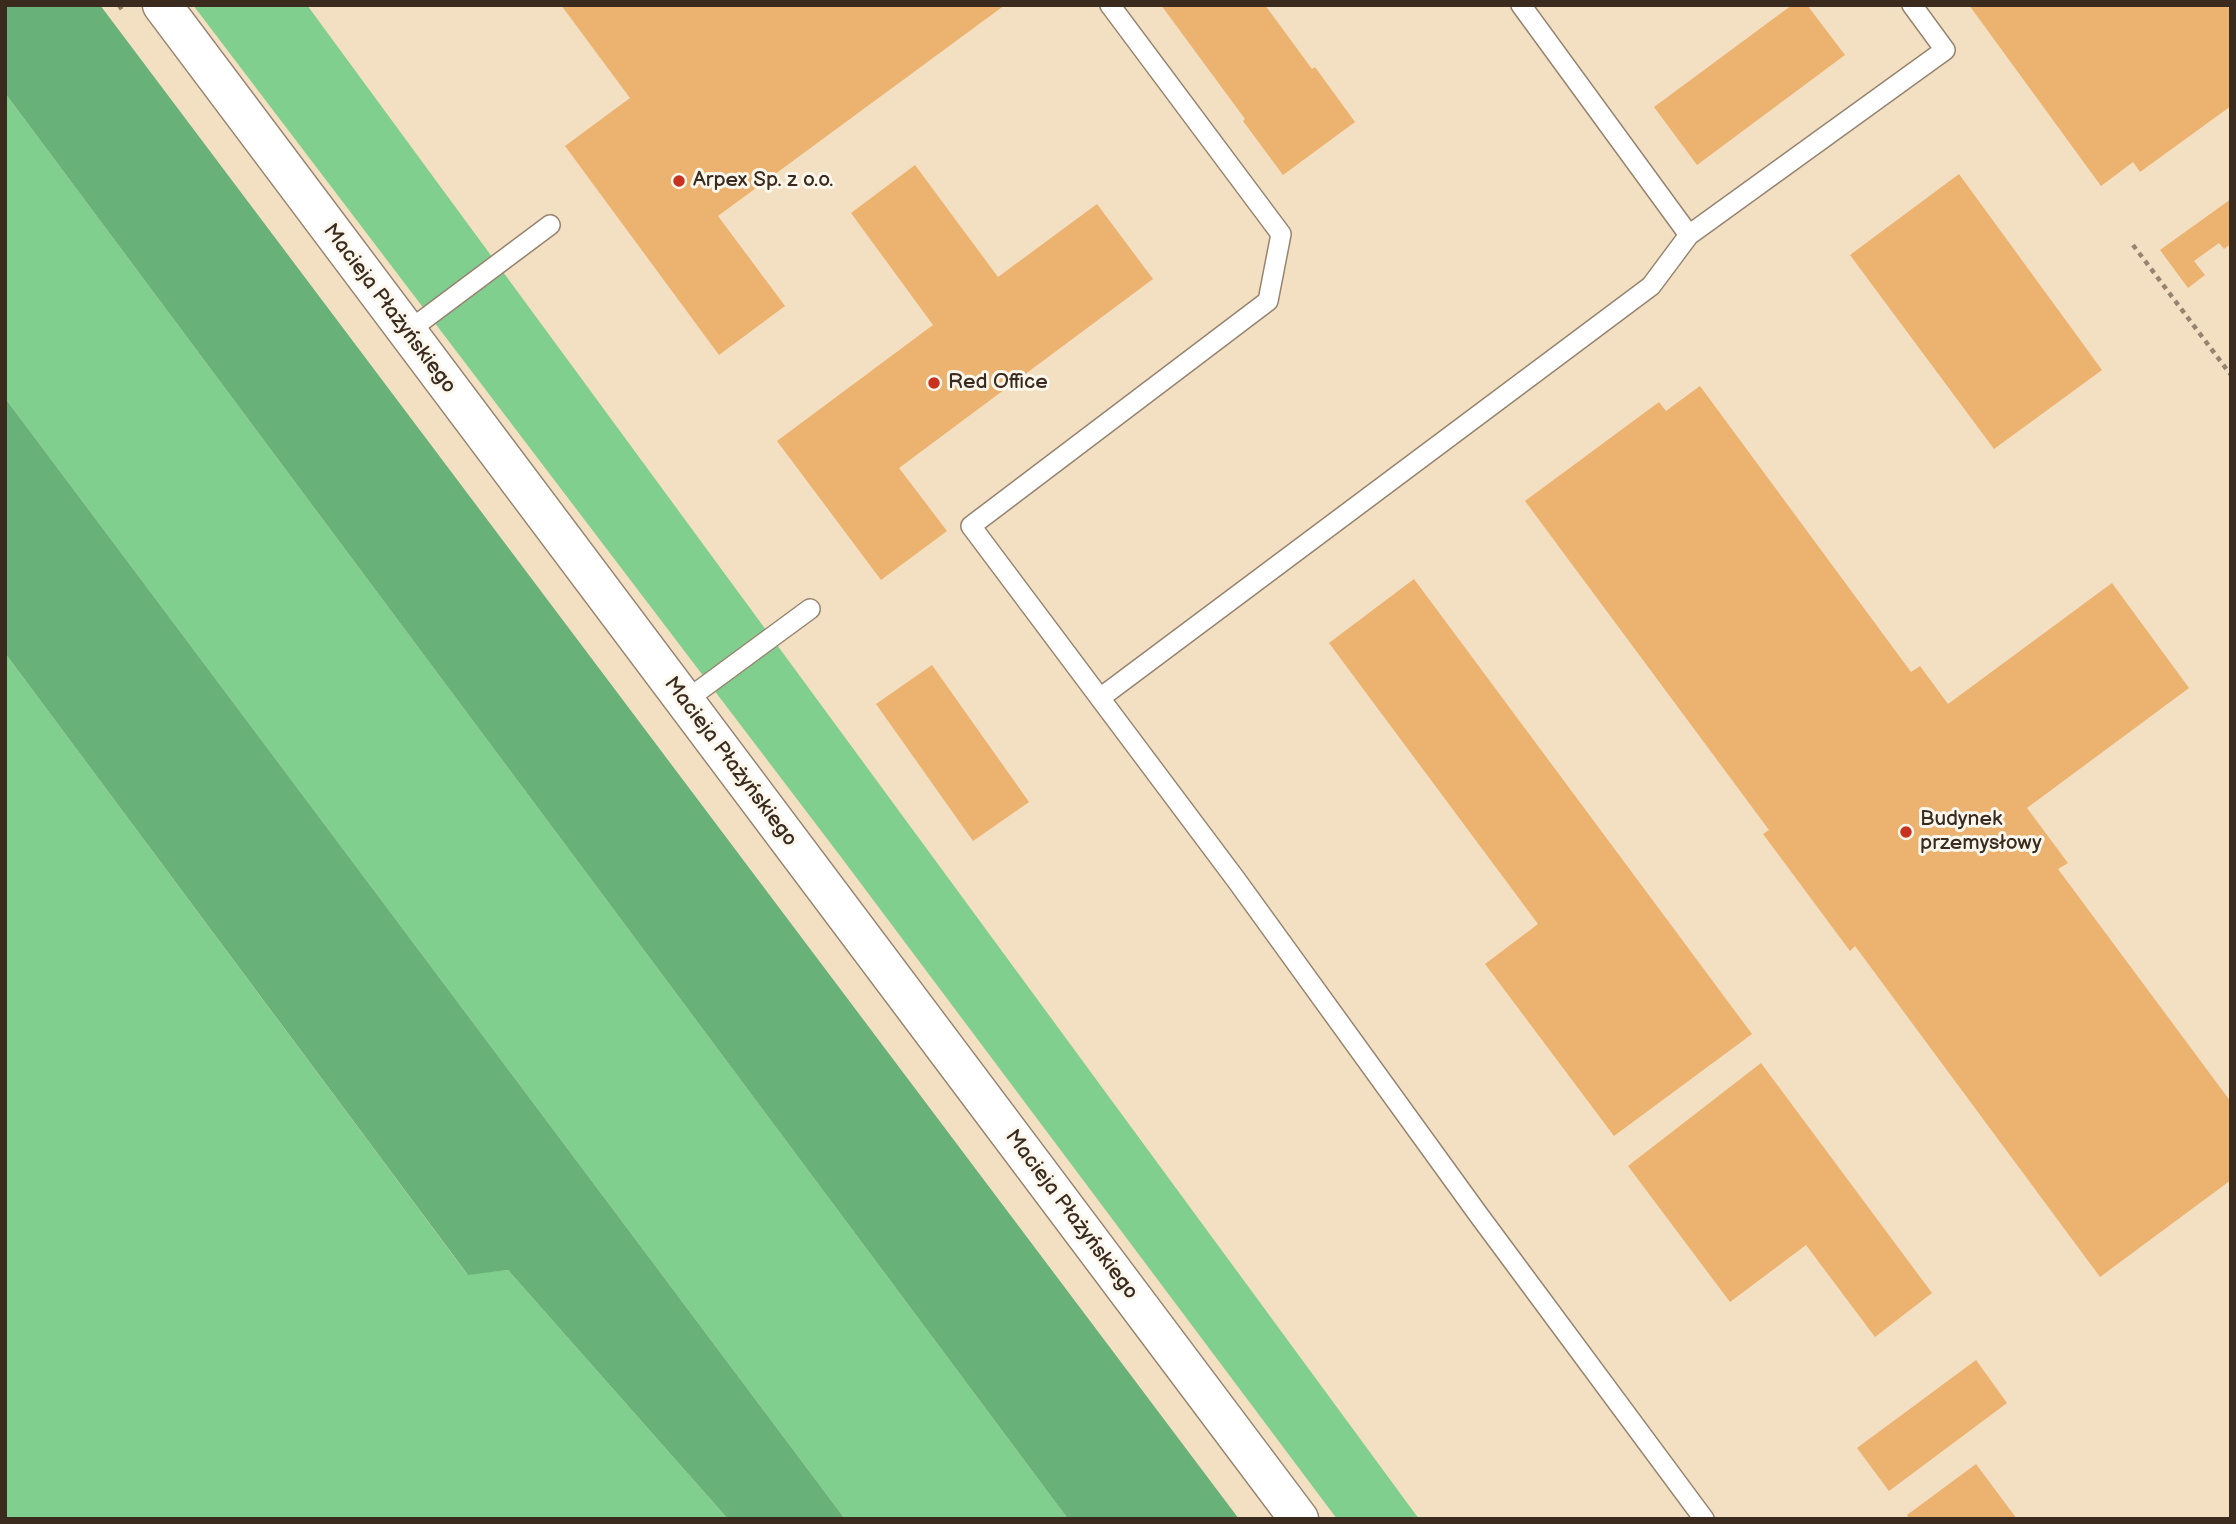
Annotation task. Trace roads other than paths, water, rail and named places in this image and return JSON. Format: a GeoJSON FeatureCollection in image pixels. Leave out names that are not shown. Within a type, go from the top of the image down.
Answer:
{"type":"FeatureCollection","features":[{"type":"Feature","properties":{"kind":"street","name":"Macieja Płażyńskiego"},"geometry":{"type":"LineString","coordinates":[[162,5],[1299,1519]]}},
{"type":"Feature","properties":{"kind":"lane"},"geometry":{"type":"LineString","coordinates":[[1110,5],[1281,234],[1268,301],[971,526],[1237,881],[1478,1214],[1704,1519]]}},
{"type":"Feature","properties":{"kind":"lane"},"geometry":{"type":"LineString","coordinates":[[1521,5],[1689,234]]}},
{"type":"Feature","properties":{"kind":"lane"},"geometry":{"type":"LineString","coordinates":[[1100,698],[1651,286],[1689,234],[1945,50],[1912,5]]}},
{"type":"Feature","properties":{"kind":"lane"},"geometry":{"type":"LineString","coordinates":[[407,332],[550,225]]}},
{"type":"Feature","properties":{"kind":"lane"},"geometry":{"type":"LineString","coordinates":[[685,701],[810,609]]}},
{"type":"Feature","properties":{"kind":"place","name":"Arpex Sp. z o.o."},"geometry":{"type":"Point","coordinates":[679,181]}},
{"type":"Feature","properties":{"kind":"place","name":"Red Office"},"geometry":{"type":"Point","coordinates":[934,383]}},
{"type":"Feature","properties":{"kind":"place","name":"Budynek przemysłowy"},"geometry":{"type":"Point","coordinates":[1906,832]}}]}
